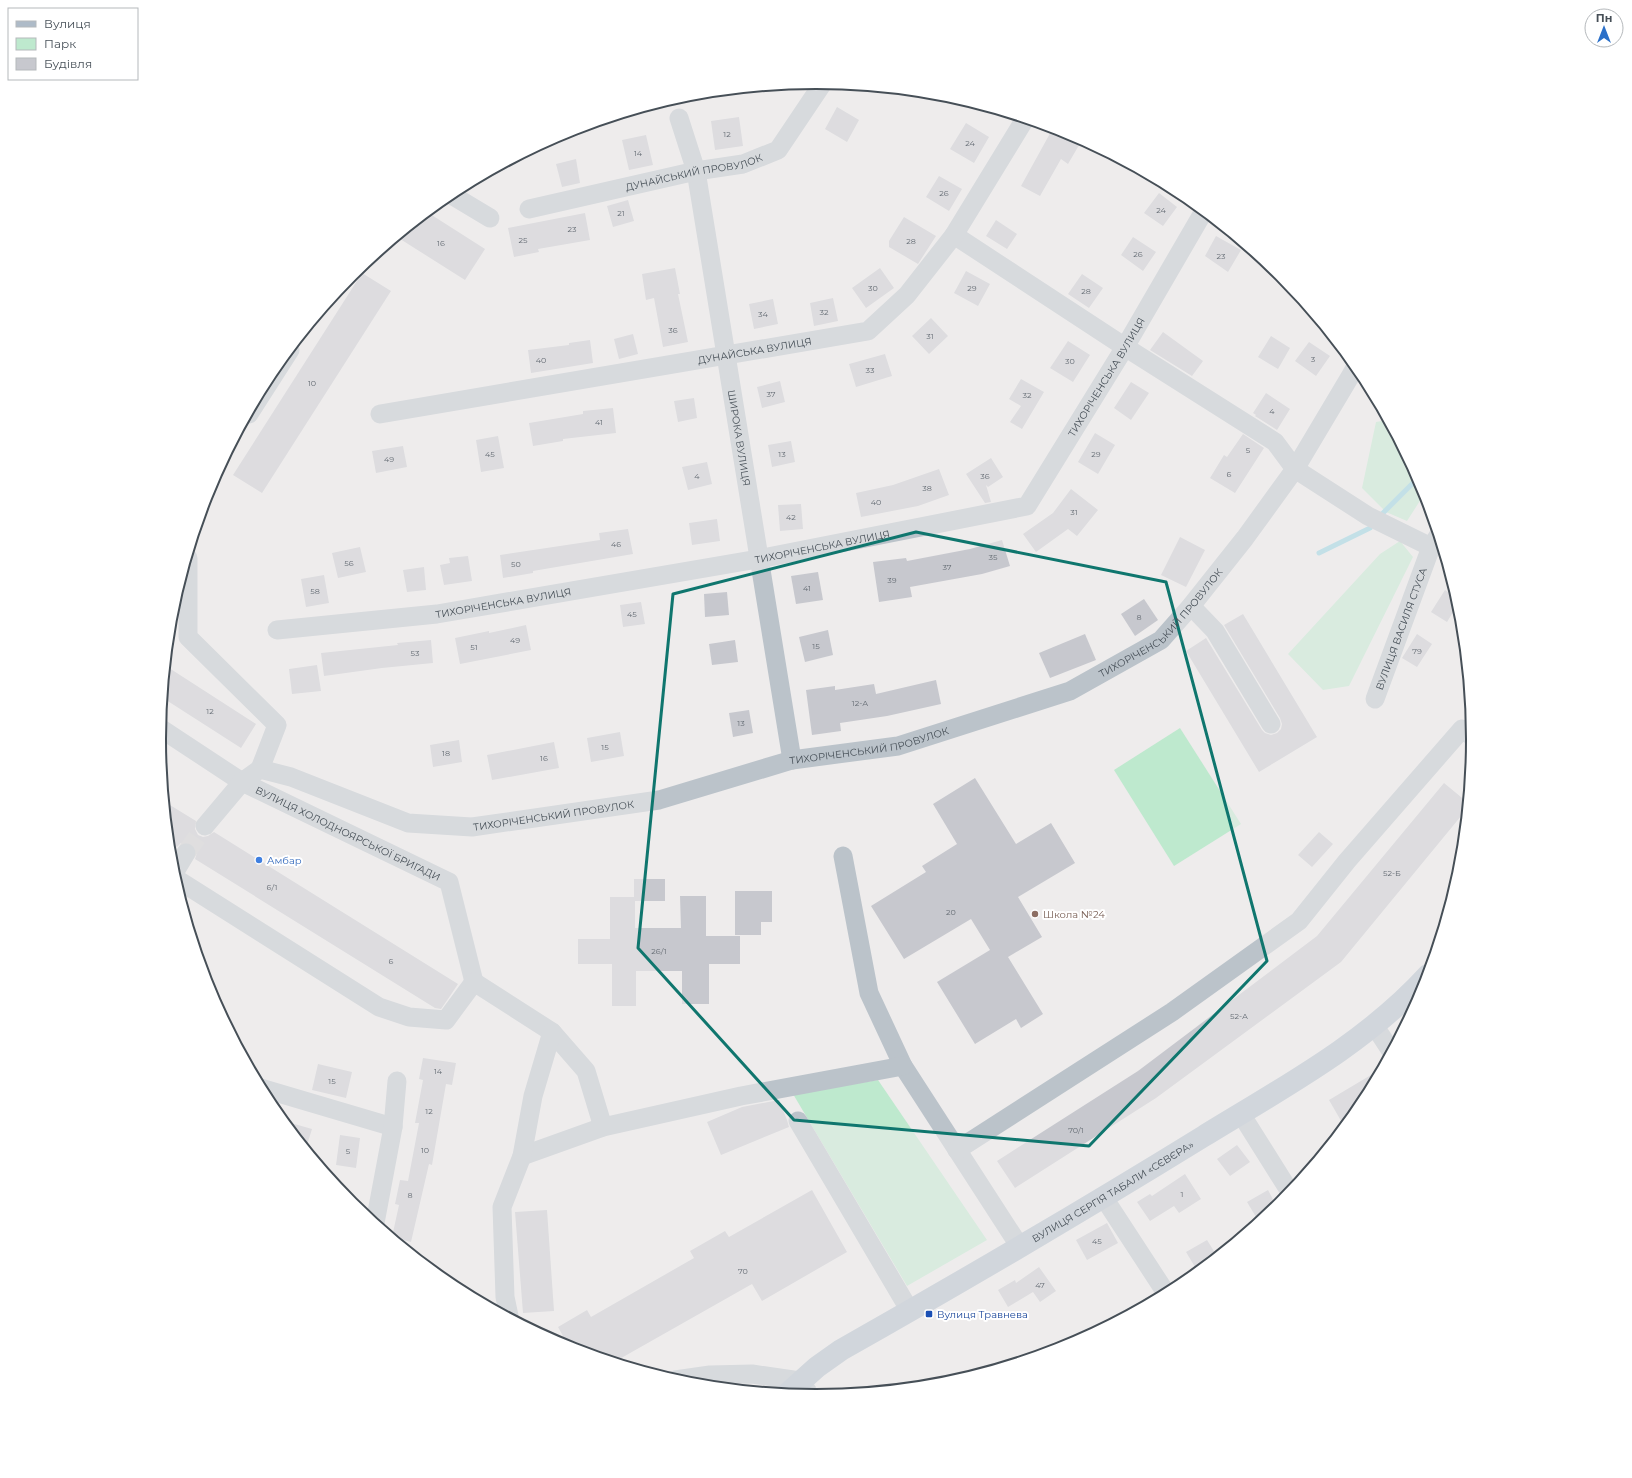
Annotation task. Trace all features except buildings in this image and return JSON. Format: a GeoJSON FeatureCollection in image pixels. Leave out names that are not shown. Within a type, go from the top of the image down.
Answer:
{"type":"FeatureCollection","features":[{"type":"Feature","properties":{"kind":"main road","name":"ВУЛИЦЯ СЕРГІЯ ТАБАЛИ «СЄВЄРА»"},"geometry":{"type":"LineString","coordinates":[[800,1389],[817,1367],[841,1350],[1104,1198],[1337,1054],[1374,1025],[1419,984]]}},
{"type":"Feature","properties":{"kind":"street","name":"ДУНАЙСЬКИЙ ПРОВУЛОК"},"geometry":{"type":"LineString","coordinates":[[529,209],[696,171],[743,164],[778,150],[818,89]]}},
{"type":"Feature","properties":{"kind":"street","name":"ШИРОКА ВУЛИЦЯ"},"geometry":{"type":"LineString","coordinates":[[679,118],[696,171],[758,559],[792,760]]}},
{"type":"Feature","properties":{"kind":"street","name":"ДУНАЙСЬКА ВУЛИЦЯ"},"geometry":{"type":"LineString","coordinates":[[380,414],[726,356],[868,330],[907,296],[954,235],[1023,122]]}},
{"type":"Feature","properties":{"kind":"street"},"geometry":{"type":"LineString","coordinates":[[457,198],[490,218]]}},
{"type":"Feature","properties":{"kind":"street","name":"ТИХОРІЧЕНСЬКА ВУЛИЦЯ"},"geometry":{"type":"LineString","coordinates":[[277,630],[437,614],[758,559],[1028,506],[1125,347],[1202,216]]}},
{"type":"Feature","properties":{"kind":"street"},"geometry":{"type":"LineString","coordinates":[[954,235],[1125,347],[1275,442],[1295,469],[1368,516],[1434,542]]}},
{"type":"Feature","properties":{"kind":"street","name":"ТИХОРІЧЕНСЬКИЙ ПРОВУЛОК"},"geometry":{"type":"LineString","coordinates":[[260,769],[291,777],[408,823],[472,827],[658,800],[792,760],[898,746],[1070,691],[1161,640],[1191,606],[1245,538],[1295,469],[1352,373]]}},
{"type":"Feature","properties":{"kind":"street","name":"ВУЛИЦЯ ВАСИЛЯ СТУСА"},"geometry":{"type":"LineString","coordinates":[[1375,699],[1434,542]]}},
{"type":"Feature","properties":{"kind":"street"},"geometry":{"type":"LineString","coordinates":[[188,571],[188,637],[277,725],[260,769],[242,782],[205,826]]}},
{"type":"Feature","properties":{"kind":"street"},"geometry":{"type":"LineString","coordinates":[[1191,606],[1215,631],[1271,724]]}},
{"type":"Feature","properties":{"kind":"street"},"geometry":{"type":"LineString","coordinates":[[957,1150],[1172,1012],[1299,921],[1347,861],[1462,728],[1466,731]]}},
{"type":"Feature","properties":{"kind":"street","name":"ВУЛИЦЯ ХОЛОДНОЯРСЬКОЇ БРИГАДИ"},"geometry":{"type":"LineString","coordinates":[[166,732],[242,782],[448,882],[474,982]]}},
{"type":"Feature","properties":{"kind":"street"},"geometry":{"type":"LineString","coordinates":[[178,866],[186,853]]}},
{"type":"Feature","properties":{"kind":"street"},"geometry":{"type":"LineString","coordinates":[[843,856],[869,993],[903,1066],[1020,1247]]}},
{"type":"Feature","properties":{"kind":"street"},"geometry":{"type":"LineString","coordinates":[[182,882],[378,1007],[401,1015],[446,1020],[474,982],[552,1032],[586,1071],[603,1127]]}},
{"type":"Feature","properties":{"kind":"street"},"geometry":{"type":"LineString","coordinates":[[1374,1025],[1388,1047]]}},
{"type":"Feature","properties":{"kind":"street"},"geometry":{"type":"LineString","coordinates":[[507,1310],[505,1297],[502,1207],[522,1156],[533,1096],[552,1032]]}},
{"type":"Feature","properties":{"kind":"street"},"geometry":{"type":"LineString","coordinates":[[522,1156],[603,1127],[741,1096],[903,1066]]}},
{"type":"Feature","properties":{"kind":"street"},"geometry":{"type":"LineString","coordinates":[[376,1218],[393,1127],[397,1081]]}},
{"type":"Feature","properties":{"kind":"street"},"geometry":{"type":"LineString","coordinates":[[270,1091],[393,1127]]}},
{"type":"Feature","properties":{"kind":"street"},"geometry":{"type":"LineString","coordinates":[[1241,1114],[1287,1187]]}},
{"type":"Feature","properties":{"kind":"street"},"geometry":{"type":"LineString","coordinates":[[798,1121],[910,1311]]}},
{"type":"Feature","properties":{"kind":"street"},"geometry":{"type":"LineString","coordinates":[[1104,1198],[1163,1288]]}},
{"type":"Feature","properties":{"kind":"street"},"geometry":{"type":"LineString","coordinates":[[692,1378],[710,1375],[752,1374],[795,1389]]}},
{"type":"Feature","properties":{"kind":"highlighted area"},"geometry":{"type":"Polygon","coordinates":[[[916,532],[1166,582],[1267,961],[1089,1146],[794,1120],[638,948],[673,594],[916,532]]]}},
{"type":"Feature","properties":{"kind":"green space"},"geometry":{"type":"Polygon","coordinates":[[[1383,421],[1399,452],[1421,500],[1407,521],[1386,512],[1362,488],[1376,422],[1383,421]]]}},
{"type":"Feature","properties":{"kind":"green space"},"geometry":{"type":"Polygon","coordinates":[[[1400,541],[1413,557],[1349,686],[1323,690],[1288,654],[1380,554],[1400,541]]]}},
{"type":"Feature","properties":{"kind":"green space"},"geometry":{"type":"Polygon","coordinates":[[[1180,728],[1241,824],[1174,866],[1114,770],[1180,728]]]}},
{"type":"Feature","properties":{"kind":"green space"},"geometry":{"type":"Polygon","coordinates":[[[878,1080],[987,1240],[907,1286],[793,1094],[878,1080]]]}},
{"type":"Feature","properties":{"kind":"waterway"},"geometry":{"type":"LineString","coordinates":[[1382,514],[1413,483]]}},
{"type":"Feature","properties":{"kind":"waterway"},"geometry":{"type":"LineString","coordinates":[[1319,553],[1370,528]]}},
{"type":"Feature","properties":{"kind":"tunnel"},"geometry":{"type":"LineString","coordinates":[[186,853],[205,826]]}},
{"type":"Feature","properties":{"kind":"place","name":"Амбар"},"geometry":{"type":"Point","coordinates":[259,860]}},
{"type":"Feature","properties":{"kind":"place","name":"Школа №24"},"geometry":{"type":"Point","coordinates":[1035,914]}},
{"type":"Feature","properties":{"kind":"place","name":"Вулиця Травнева"},"geometry":{"type":"Point","coordinates":[929,1314]}}]}
